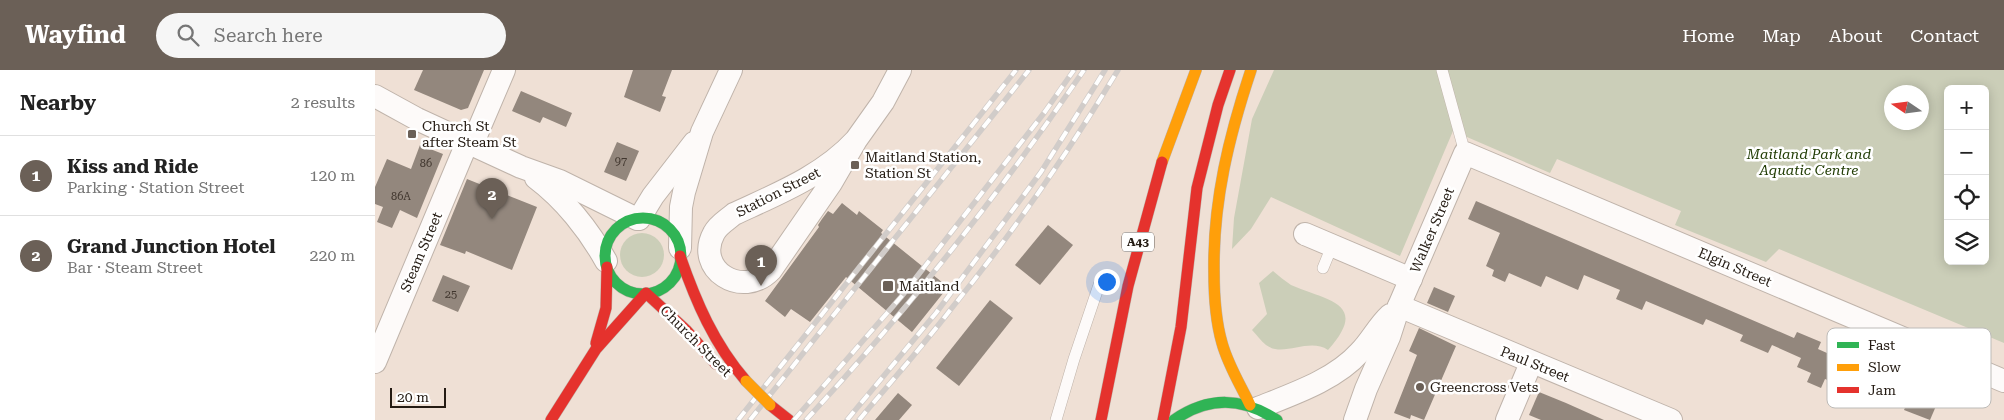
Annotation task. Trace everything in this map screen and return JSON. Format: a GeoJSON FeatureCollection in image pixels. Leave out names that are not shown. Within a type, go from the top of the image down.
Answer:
{"type":"FeatureCollection","features":[{"type":"Feature","properties":{"kind":"main road","name":"A43"},"geometry":{"type":"LineString","coordinates":[[1101,420],[1148,204],[1168,142],[1196,70]]}},
{"type":"Feature","properties":{"kind":"main road"},"geometry":{"type":"LineString","coordinates":[[1163,420],[1181,327],[1197,188],[1213,122],[1230,70]]}},
{"type":"Feature","properties":{"kind":"main road"},"geometry":{"type":"LineString","coordinates":[[1251,70],[1225,150],[1217,197],[1212,250],[1215,306],[1220,336],[1254,406]]}},
{"type":"Feature","properties":{"kind":"main road"},"geometry":{"type":"LineString","coordinates":[[551,420],[593,349],[604,318],[606,264],[607,247],[613,234],[623,224],[647,218],[662,223],[673,234],[680,252],[677,272],[668,284],[646,294],[629,291],[621,287],[610,275],[606,264]]}},
{"type":"Feature","properties":{"kind":"main road","name":"Church Street"},"geometry":{"type":"LineString","coordinates":[[680,252],[689,284],[710,329],[744,383]]}},
{"type":"Feature","properties":{"kind":"main road"},"geometry":{"type":"LineString","coordinates":[[582,369],[616,324],[646,294]]}},
{"type":"Feature","properties":{"kind":"main road","name":"Church Street"},"geometry":{"type":"LineString","coordinates":[[646,294],[686,330],[711,359],[789,420]]}},
{"type":"Feature","properties":{"kind":"main road"},"geometry":{"type":"LineString","coordinates":[[1174,420],[1179,415],[1207,404],[1225,401],[1254,406],[1277,420]]}},
{"type":"Feature","properties":{"kind":"street","name":"Steam Street"},"geometry":{"type":"LineString","coordinates":[[375,362],[381,328],[504,70]]}},
{"type":"Feature","properties":{"kind":"street"},"geometry":{"type":"LineString","coordinates":[[680,252],[681,207],[702,132],[731,70]]}},
{"type":"Feature","properties":{"kind":"street","name":"Station Street"},"geometry":{"type":"LineString","coordinates":[[856,140],[842,155],[815,175],[734,214],[723,222],[714,231],[709,250],[715,268],[721,275],[741,284],[753,282],[764,277],[831,183],[856,140],[883,102],[900,70]]}},
{"type":"Feature","properties":{"kind":"street"},"geometry":{"type":"LineString","coordinates":[[375,96],[417,119],[470,144],[521,167],[560,181],[638,219],[653,196],[702,132]]}},
{"type":"Feature","properties":{"kind":"street","name":"Walker Street"},"geometry":{"type":"LineString","coordinates":[[1355,420],[1366,389],[1389,337],[1399,306],[1465,153]]}},
{"type":"Feature","properties":{"kind":"street","name":"Elgin Street"},"geometry":{"type":"LineString","coordinates":[[1465,153],[1879,328]]}},
{"type":"Feature","properties":{"kind":"street"},"geometry":{"type":"LineString","coordinates":[[521,167],[538,179],[561,202],[595,242],[606,264]]}},
{"type":"Feature","properties":{"kind":"street"},"geometry":{"type":"LineString","coordinates":[[1305,234],[1411,279]]}},
{"type":"Feature","properties":{"kind":"street","name":"Walker Street"},"geometry":{"type":"LineString","coordinates":[[1254,406],[1318,383],[1359,353],[1385,320],[1399,306]]}},
{"type":"Feature","properties":{"kind":"street","name":"Paul Street"},"geometry":{"type":"LineString","coordinates":[[1399,306],[1531,363],[1671,420]]}},
{"type":"Feature","properties":{"kind":"street"},"geometry":{"type":"LineString","coordinates":[[1507,420],[1531,363]]}},
{"type":"Feature","properties":{"kind":"street","name":"Elgin Street"},"geometry":{"type":"LineString","coordinates":[[1991,376],[2004,381]]}},
{"type":"Feature","properties":{"kind":"lane"},"geometry":{"type":"LineString","coordinates":[[1442,70],[1465,153]]}},
{"type":"Feature","properties":{"kind":"lane"},"geometry":{"type":"LineString","coordinates":[[1323,268],[1332,246]]}},
{"type":"Feature","properties":{"kind":"lane"},"geometry":{"type":"LineString","coordinates":[[1056,420],[1100,282]]}},
{"type":"Feature","properties":{"kind":"green space","name":"Maitland Park and Aquatic Centre"},"geometry":{"type":"Polygon","coordinates":[[[1274,70],[2004,70],[2004,343],[1991,338],[1991,328],[1968,328],[1779,249],[1766,262],[1675,225],[1681,211],[1557,159],[1550,173],[1453,131],[1400,256],[1271,197],[1251,229],[1232,249],[1234,218],[1252,119],[1274,70]]]}},
{"type":"Feature","properties":{"kind":"green space"},"geometry":{"type":"Polygon","coordinates":[[[642,233],[654,237],[660,243],[664,255],[660,267],[654,273],[642,277],[630,273],[624,267],[620,255],[624,243],[630,237],[642,233]]]}},
{"type":"Feature","properties":{"kind":"green space"},"geometry":{"type":"Polygon","coordinates":[[[1273,271],[1291,285],[1330,300],[1345,313],[1345,322],[1340,334],[1328,350],[1313,346],[1288,349],[1273,348],[1266,345],[1252,330],[1267,314],[1259,283],[1273,271]]]}},
{"type":"Feature","properties":{"kind":"building"},"geometry":{"type":"Polygon","coordinates":[[[423,70],[484,70],[468,108],[461,110],[414,90],[423,70]]]}},
{"type":"Feature","properties":{"kind":"building"},"geometry":{"type":"Polygon","coordinates":[[[633,70],[672,70],[662,96],[666,97],[660,112],[624,97],[633,70]]]}},
{"type":"Feature","properties":{"kind":"building"},"geometry":{"type":"Polygon","coordinates":[[[521,91],[572,113],[566,127],[543,117],[540,123],[512,111],[521,91]]]}},
{"type":"Feature","properties":{"kind":"building"},"geometry":{"type":"Polygon","coordinates":[[[617,142],[639,151],[626,181],[604,172],[617,142]]]}},
{"type":"Feature","properties":{"kind":"building"},"geometry":{"type":"Polygon","coordinates":[[[420,145],[443,154],[417,218],[400,210],[392,228],[377,222],[383,207],[375,204],[375,187],[387,159],[411,169],[420,145]]]}},
{"type":"Feature","properties":{"kind":"building"},"geometry":{"type":"Polygon","coordinates":[[[467,179],[537,207],[512,270],[466,251],[465,254],[440,245],[467,179]]]}},
{"type":"Feature","properties":{"kind":"building"},"geometry":{"type":"Polygon","coordinates":[[[1476,201],[1794,338],[1797,332],[1821,342],[1818,349],[1827,353],[1827,380],[1825,379],[1821,388],[1807,382],[1811,373],[1797,367],[1801,358],[1772,345],[1768,353],[1740,341],[1743,335],[1706,319],[1703,325],[1646,301],[1642,310],[1616,299],[1620,290],[1584,275],[1578,290],[1546,276],[1541,287],[1509,273],[1505,282],[1492,276],[1494,270],[1486,266],[1500,233],[1468,219],[1476,201]]]}},
{"type":"Feature","properties":{"kind":"building"},"geometry":{"type":"Polygon","coordinates":[[[842,203],[857,215],[859,211],[883,230],[881,233],[948,287],[912,332],[846,277],[810,322],[791,309],[785,317],[765,301],[819,227],[818,225],[828,211],[833,214],[842,203]]]}},
{"type":"Feature","properties":{"kind":"building"},"geometry":{"type":"Polygon","coordinates":[[[1048,225],[1073,245],[1040,285],[1015,265],[1048,225]]]}},
{"type":"Feature","properties":{"kind":"building"},"geometry":{"type":"Polygon","coordinates":[[[443,275],[470,286],[458,312],[432,301],[443,275]]]}},
{"type":"Feature","properties":{"kind":"building"},"geometry":{"type":"Polygon","coordinates":[[[1434,287],[1455,296],[1448,312],[1427,303],[1434,287]]]}},
{"type":"Feature","properties":{"kind":"building"},"geometry":{"type":"Polygon","coordinates":[[[990,300],[1013,318],[959,386],[936,368],[990,300]]]}},
{"type":"Feature","properties":{"kind":"building","name":"Greencross Vets"},"geometry":{"type":"Polygon","coordinates":[[[1419,328],[1456,346],[1424,420],[1411,415],[1410,419],[1394,413],[1417,355],[1409,351],[1419,328]]]}},
{"type":"Feature","properties":{"kind":"building"},"geometry":{"type":"Polygon","coordinates":[[[1539,392],[1604,420],[1541,420],[1529,415],[1539,392]]]}},
{"type":"Feature","properties":{"kind":"building"},"geometry":{"type":"Polygon","coordinates":[[[898,393],[912,405],[899,420],[875,420],[898,393]]]}},
{"type":"Feature","properties":{"kind":"building"},"geometry":{"type":"Polygon","coordinates":[[[1905,408],[1935,408],[1930,420],[1904,410],[1905,408]]]}},
{"type":"Feature","properties":{"kind":"railway"},"geometry":{"type":"LineString","coordinates":[[738,420],[1016,70]]}},
{"type":"Feature","properties":{"kind":"railway"},"geometry":{"type":"LineString","coordinates":[[750,420],[1029,70]]}},
{"type":"Feature","properties":{"kind":"railway"},"geometry":{"type":"LineString","coordinates":[[794,420],[901,297],[1044,113],[1074,70]]}},
{"type":"Feature","properties":{"kind":"railway"},"geometry":{"type":"LineString","coordinates":[[806,420],[880,337],[986,206],[1084,70]]}},
{"type":"Feature","properties":{"kind":"railway"},"geometry":{"type":"LineString","coordinates":[[847,420],[936,313],[1041,172],[1105,70]]}},
{"type":"Feature","properties":{"kind":"railway"},"geometry":{"type":"LineString","coordinates":[[859,420],[929,337],[996,252],[1059,162],[1118,70]]}},
{"type":"Feature","properties":{"kind":"traffic: fast"},"geometry":{"type":"LineString","coordinates":[[643,218],[657,221],[670,229],[678,242],[681,256],[678,270],[670,283],[657,291],[643,294],[629,291],[616,283],[608,270],[605,256],[608,242],[616,229],[629,221],[643,218]]}},
{"type":"Feature","properties":{"kind":"traffic: fast"},"geometry":{"type":"LineString","coordinates":[[1174,420],[1200,407],[1226,402],[1251,407],[1277,420]]}},
{"type":"Feature","properties":{"kind":"traffic: slow"},"geometry":{"type":"LineString","coordinates":[[1162,162],[1196,70]]}},
{"type":"Feature","properties":{"kind":"traffic: slow"},"geometry":{"type":"LineString","coordinates":[[1250,405],[1231,367],[1222,343],[1215,307],[1214,245],[1219,194],[1229,144],[1251,70]]}},
{"type":"Feature","properties":{"kind":"traffic: slow"},"geometry":{"type":"LineString","coordinates":[[746,381],[770,405]]}},
{"type":"Feature","properties":{"kind":"traffic: jam"},"geometry":{"type":"LineString","coordinates":[[1163,420],[1181,327],[1197,188],[1218,105],[1230,70]]}},
{"type":"Feature","properties":{"kind":"traffic: jam"},"geometry":{"type":"LineString","coordinates":[[1101,420],[1128,286],[1162,162]]}},
{"type":"Feature","properties":{"kind":"traffic: jam"},"geometry":{"type":"LineString","coordinates":[[680,256],[707,322],[724,352],[746,381]]}},
{"type":"Feature","properties":{"kind":"traffic: jam"},"geometry":{"type":"LineString","coordinates":[[596,343],[606,308],[607,267]]}},
{"type":"Feature","properties":{"kind":"traffic: jam"},"geometry":{"type":"LineString","coordinates":[[646,293],[686,330],[716,364]]}},
{"type":"Feature","properties":{"kind":"traffic: jam"},"geometry":{"type":"LineString","coordinates":[[551,420],[596,349],[645,294]]}},
{"type":"Feature","properties":{"kind":"traffic: jam"},"geometry":{"type":"LineString","coordinates":[[770,405],[789,420]]}},
{"type":"Feature","properties":{"kind":"place","name":"Church St after Steam St"},"geometry":{"type":"Point","coordinates":[412,134]}},
{"type":"Feature","properties":{"kind":"place","name":"Maitland Station, Station St"},"geometry":{"type":"Point","coordinates":[855,165]}},
{"type":"Feature","properties":{"kind":"place","name":"Grand Junction Hotel"},"geometry":{"type":"Point","coordinates":[492,219]}},
{"type":"Feature","properties":{"kind":"place","name":"Kiss and Ride"},"geometry":{"type":"Point","coordinates":[761,286]}},
{"type":"Feature","properties":{"kind":"place","name":"Maitland"},"geometry":{"type":"Point","coordinates":[888,286]}},
{"type":"Feature","properties":{"kind":"place","name":"Greencross Vets"},"geometry":{"type":"Point","coordinates":[1420,387]}}]}
